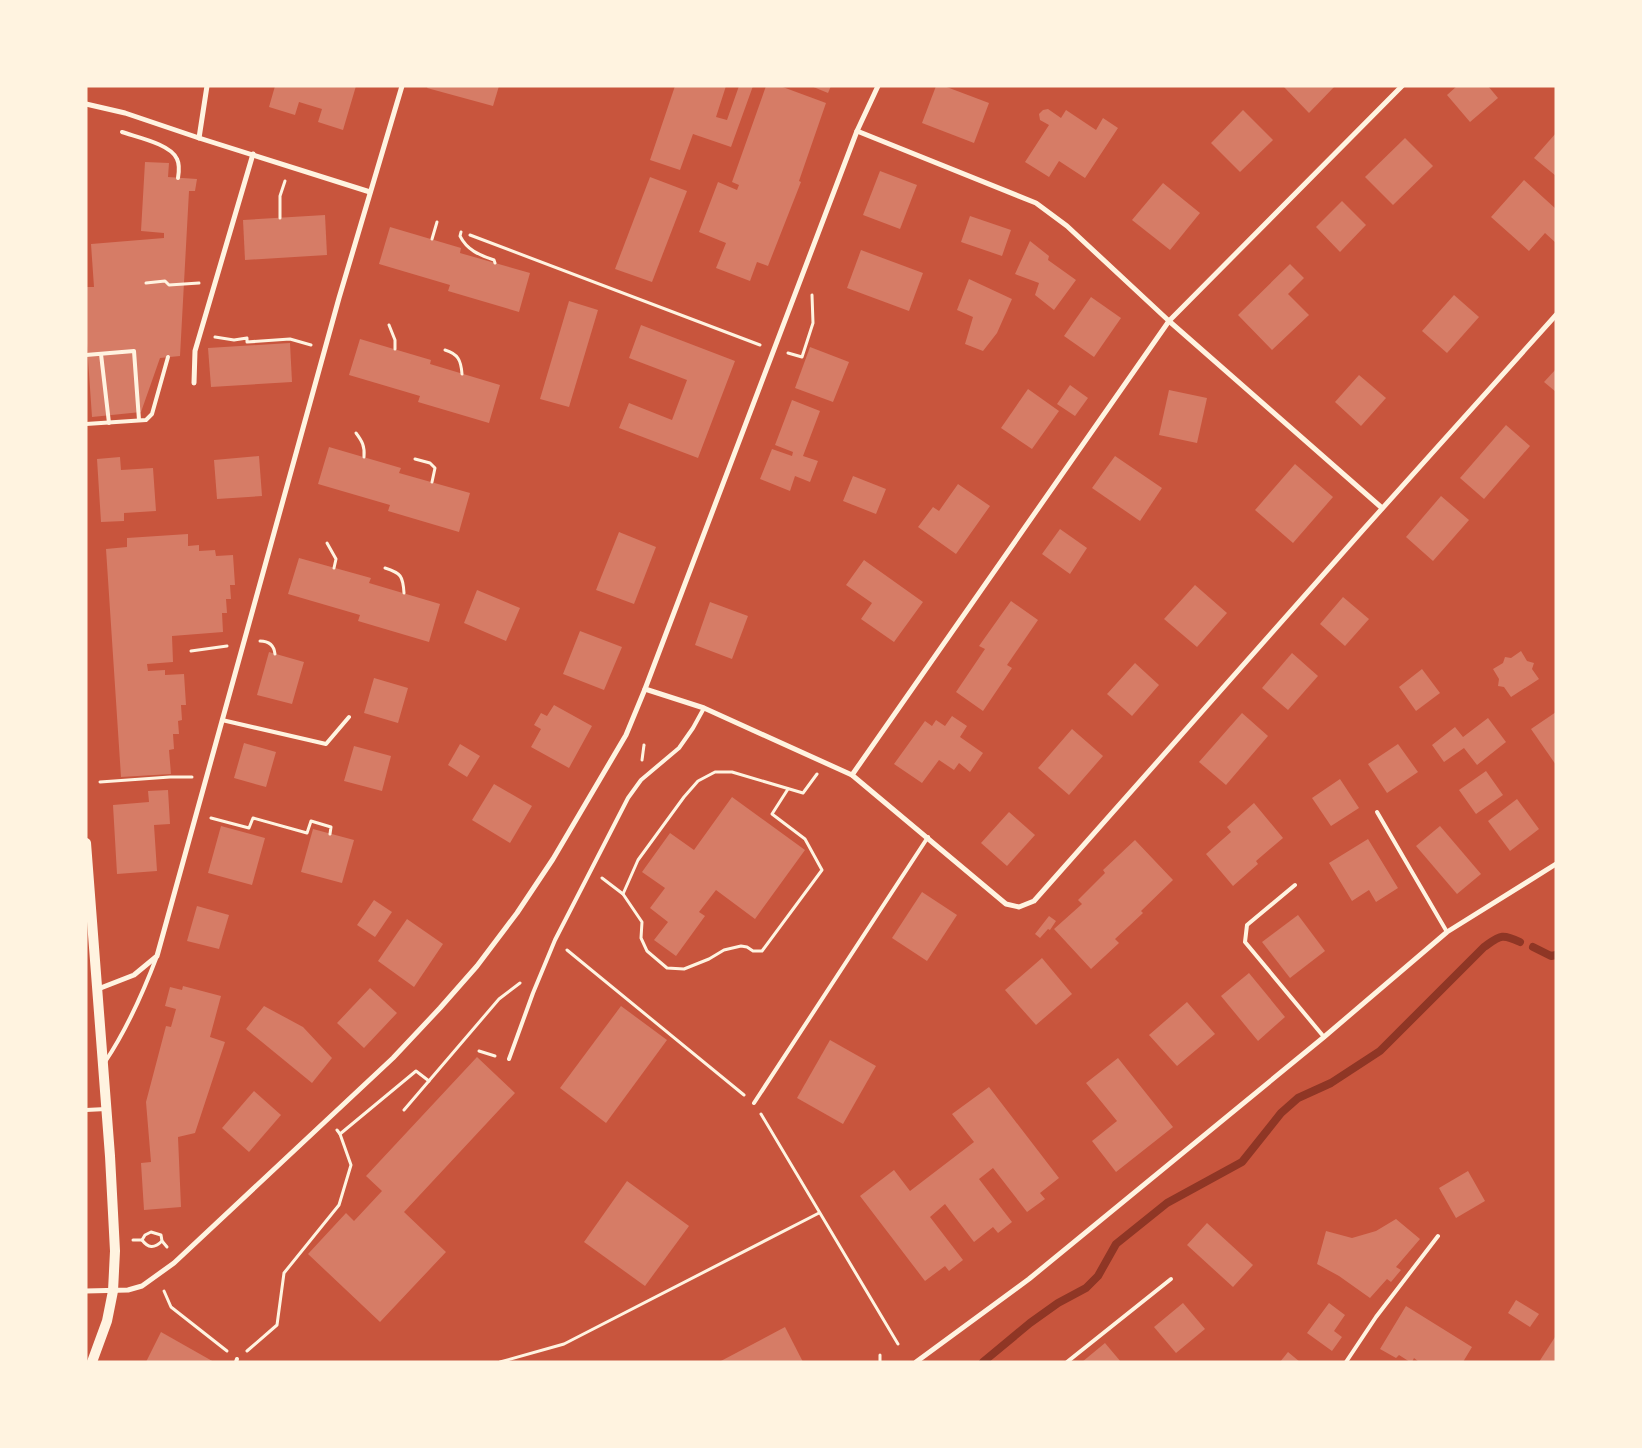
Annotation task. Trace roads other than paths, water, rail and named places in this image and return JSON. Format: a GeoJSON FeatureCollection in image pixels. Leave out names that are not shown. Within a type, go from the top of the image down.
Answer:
{"type":"FeatureCollection","features":[{"type":"Feature","properties":{"kind":"main road"},"geometry":{"type":"LineString","coordinates":[[86,843],[115,1251],[113,1291],[107,1321],[92,1362]]}},
{"type":"Feature","properties":{"kind":"street"},"geometry":{"type":"LineString","coordinates":[[199,138],[206,86]]}},
{"type":"Feature","properties":{"kind":"street"},"geometry":{"type":"LineString","coordinates":[[97,989],[134,975],[157,956],[339,298],[402,86]]}},
{"type":"Feature","properties":{"kind":"street"},"geometry":{"type":"LineString","coordinates":[[86,1291],[128,1290],[142,1286],[174,1263],[393,1058],[440,1008],[477,966],[506,928],[553,859],[626,735],[857,130],[878,86]]}},
{"type":"Feature","properties":{"kind":"street"},"geometry":{"type":"LineString","coordinates":[[852,775],[1169,321],[1402,86]]}},
{"type":"Feature","properties":{"kind":"street"},"geometry":{"type":"LineString","coordinates":[[86,104],[125,113],[370,192]]}},
{"type":"Feature","properties":{"kind":"street"},"geometry":{"type":"LineString","coordinates":[[857,130],[1036,203],[1067,226],[1169,321],[1382,508]]}},
{"type":"Feature","properties":{"kind":"street"},"geometry":{"type":"LineString","coordinates":[[194,383],[195,351],[253,154]]}},
{"type":"Feature","properties":{"kind":"street"},"geometry":{"type":"LineString","coordinates":[[645,689],[704,708],[852,775],[1006,904],[1019,907],[1034,901],[1382,508],[1556,315]]}},
{"type":"Feature","properties":{"kind":"street"},"geometry":{"type":"LineString","coordinates":[[916,1362],[1029,1280],[1447,932],[1556,864]]}},
{"type":"Feature","properties":{"kind":"lane"},"geometry":{"type":"LineString","coordinates":[[122,132],[169,149],[177,158],[179,165],[178,178]]}},
{"type":"Feature","properties":{"kind":"lane"},"geometry":{"type":"LineString","coordinates":[[86,355],[134,351],[139,420]]}},
{"type":"Feature","properties":{"kind":"lane"},"geometry":{"type":"LineString","coordinates":[[101,354],[109,423]]}},
{"type":"Feature","properties":{"kind":"lane"},"geometry":{"type":"LineString","coordinates":[[86,424],[146,420],[152,414],[168,357]]}},
{"type":"Feature","properties":{"kind":"lane"},"geometry":{"type":"LineString","coordinates":[[509,1059],[533,992],[555,940],[628,798],[641,780],[679,748],[694,728],[704,708]]}},
{"type":"Feature","properties":{"kind":"lane"},"geometry":{"type":"LineString","coordinates":[[222,720],[326,744],[349,717]]}},
{"type":"Feature","properties":{"kind":"lane"},"geometry":{"type":"LineString","coordinates":[[1378,812],[1447,932]]}},
{"type":"Feature","properties":{"kind":"lane"},"geometry":{"type":"LineString","coordinates":[[754,1103],[928,838]]}},
{"type":"Feature","properties":{"kind":"lane"},"geometry":{"type":"LineString","coordinates":[[1294,884],[1247,925],[1245,942],[1324,1036]]}},
{"type":"Feature","properties":{"kind":"lane"},"geometry":{"type":"LineString","coordinates":[[103,1066],[120,1041],[157,956]]}},
{"type":"Feature","properties":{"kind":"lane"},"geometry":{"type":"LineString","coordinates":[[86,1110],[106,1109]]}},
{"type":"Feature","properties":{"kind":"lane"},"geometry":{"type":"LineString","coordinates":[[1346,1362],[1376,1317],[1438,1236]]}},
{"type":"Feature","properties":{"kind":"lane"},"geometry":{"type":"LineString","coordinates":[[1067,1362],[1171,1279]]}},
{"type":"Feature","properties":{"kind":"waterway"},"geometry":{"type":"LineString","coordinates":[[983,1362],[1030,1323],[1058,1303],[1086,1288],[1098,1276],[1116,1244],[1167,1203],[1242,1162],[1281,1113],[1298,1098],[1331,1083],[1380,1051],[1484,947],[1501,937],[1509,937],[1520,942]]}},
{"type":"Feature","properties":{"kind":"waterway"},"geometry":{"type":"LineString","coordinates":[[1533,947],[1551,956],[1556,955]]}}]}
